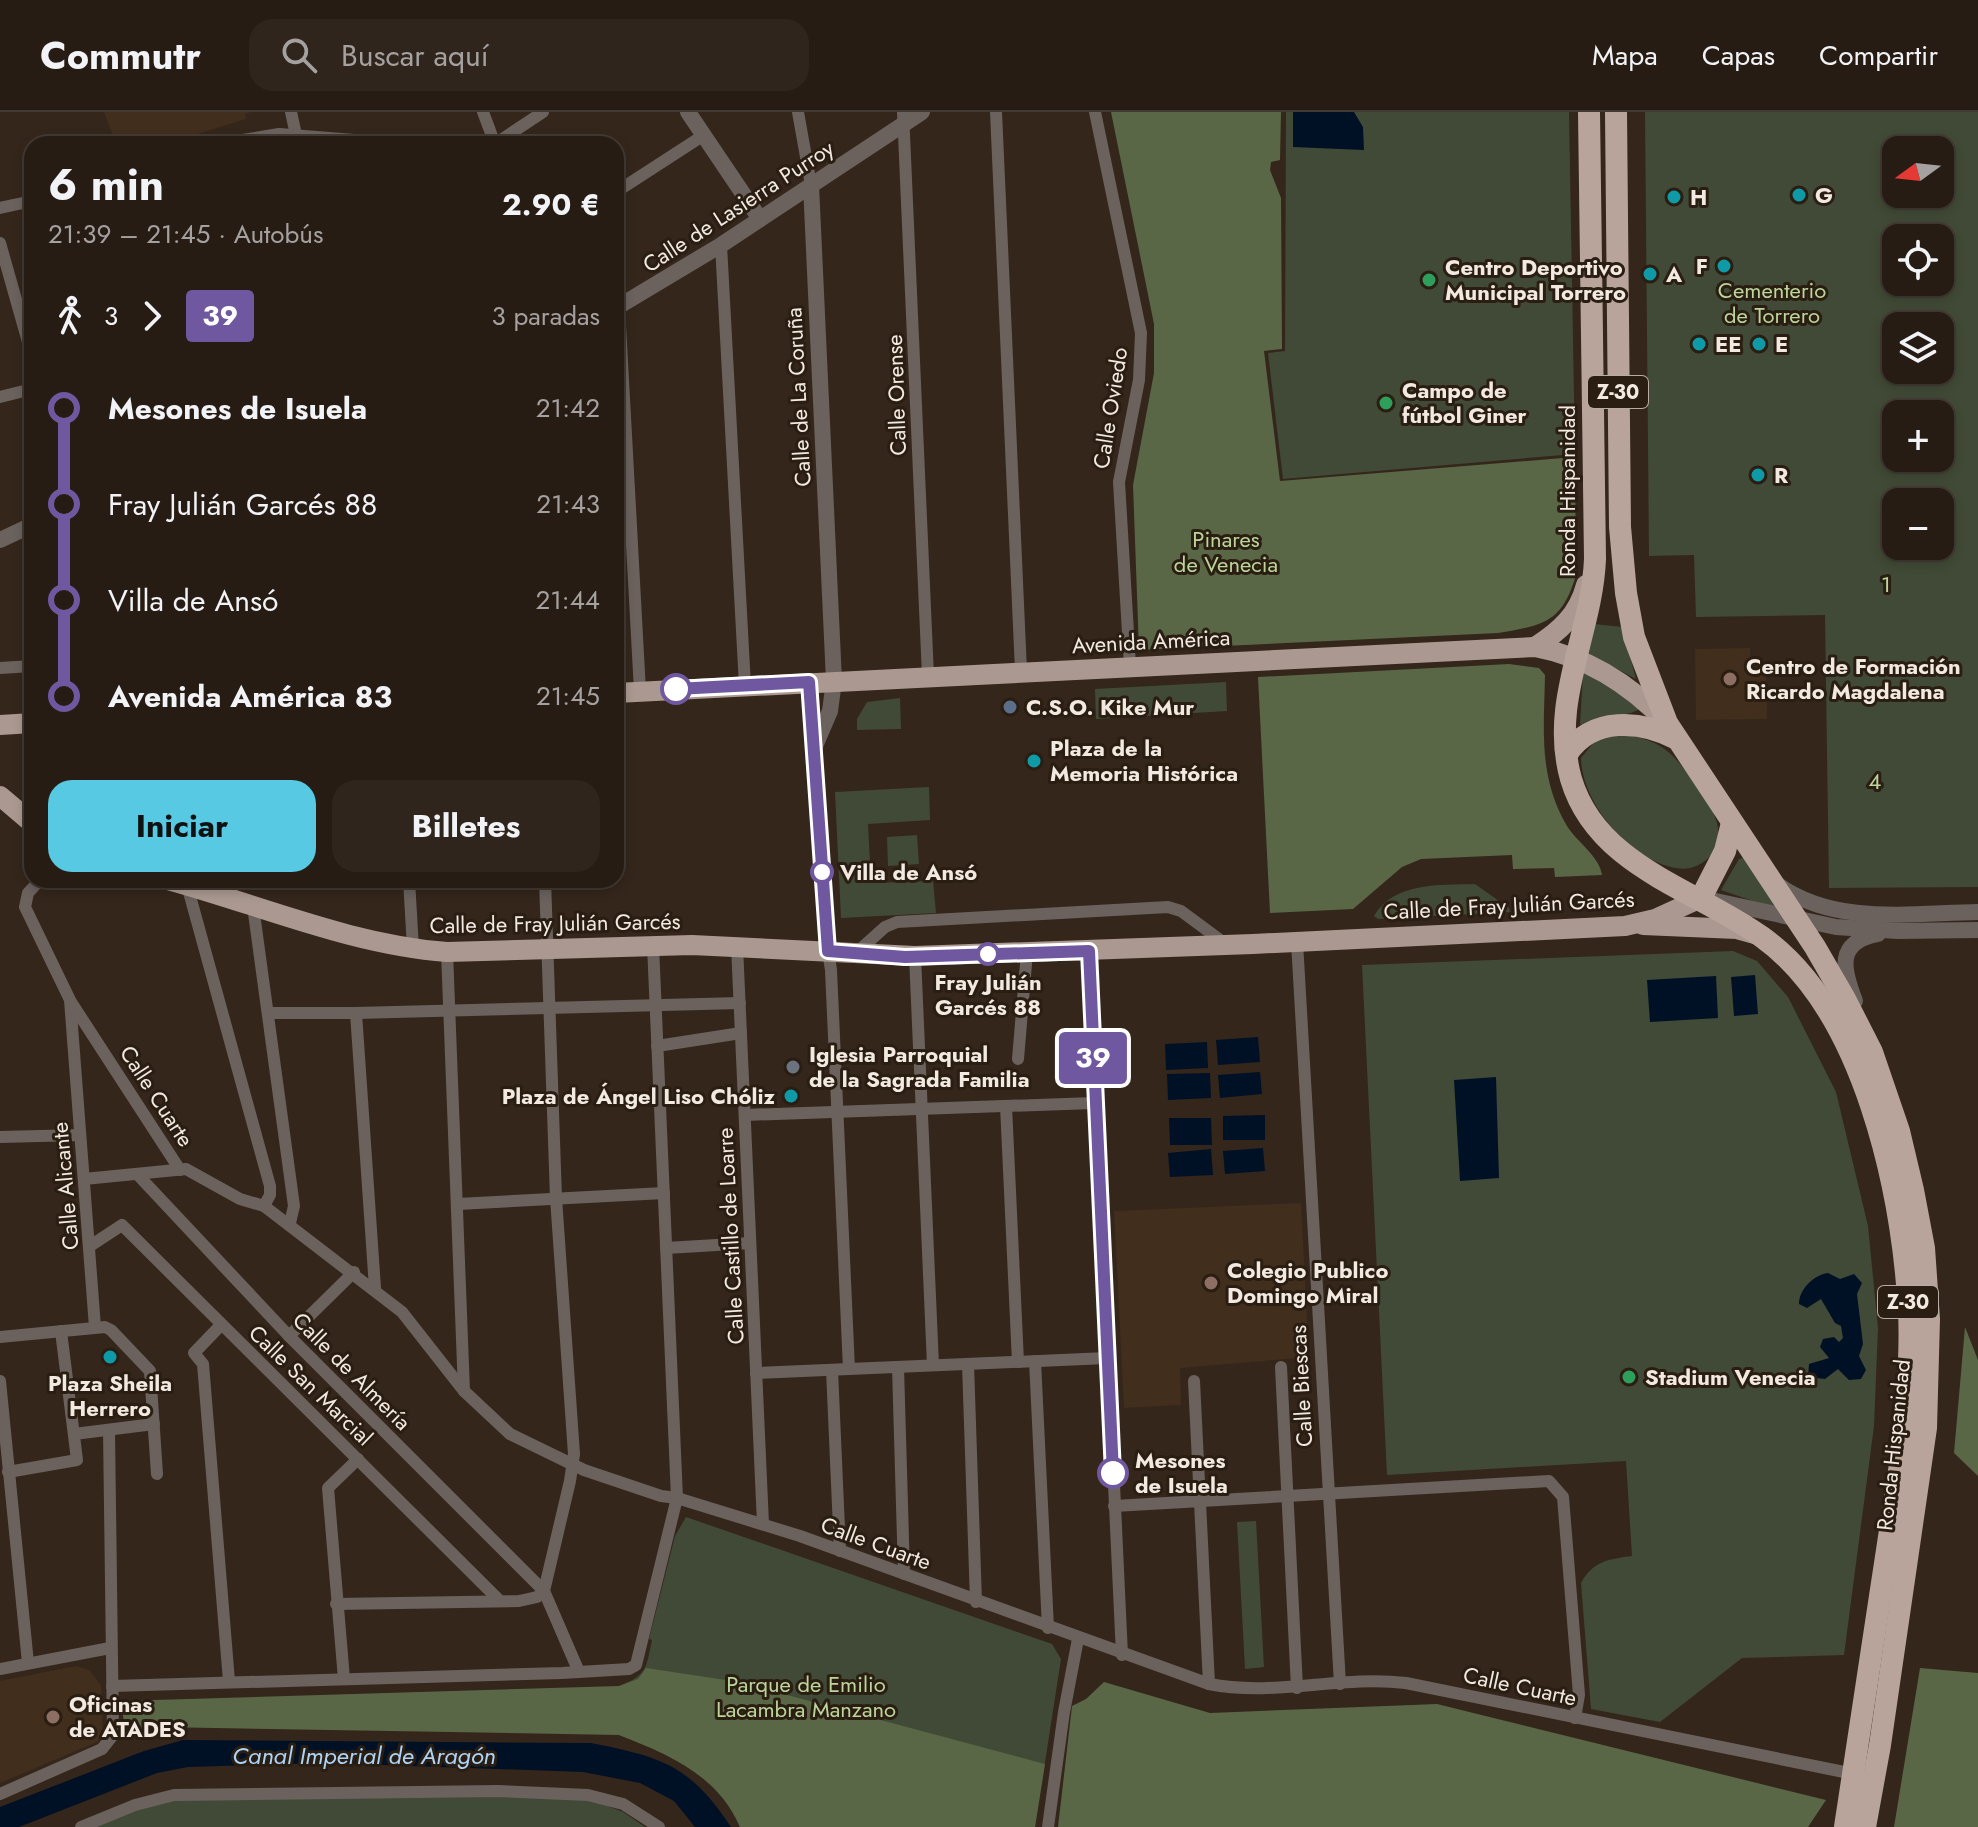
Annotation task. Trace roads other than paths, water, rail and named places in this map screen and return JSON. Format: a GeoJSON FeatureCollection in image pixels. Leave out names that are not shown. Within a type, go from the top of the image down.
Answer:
{"type":"FeatureCollection","features":[{"type":"Feature","properties":{"kind":"highway","name":"Ronda Hispanidad"},"geometry":{"type":"LineString","coordinates":[[1589,112],[1595,559],[1593,591],[1574,658],[1565,708],[1571,779],[1583,807],[1611,845],[1645,869],[1701,898],[1763,937],[1801,972],[1845,1043],[1880,1141],[1904,1252],[1909,1313],[1909,1377],[1865,1773],[1865,1827]]}},
{"type":"Feature","properties":{"kind":"highway","name":"Ronda Hispanidad"},"geometry":{"type":"LineString","coordinates":[[1616,112],[1623,566],[1634,637],[1672,731],[1833,976],[1872,1052],[1899,1131],[1924,1248],[1929,1319],[1926,1428],[1865,1773],[1845,1827]]}},
{"type":"Feature","properties":{"kind":"highway"},"geometry":{"type":"LineString","coordinates":[[1567,754],[1585,735],[1614,725],[1672,731]]}},
{"type":"Feature","properties":{"kind":"highway"},"geometry":{"type":"LineString","coordinates":[[1701,898],[1725,851],[1732,823]]}},
{"type":"Feature","properties":{"kind":"main road"},"geometry":{"type":"LineString","coordinates":[[1535,647],[1560,630],[1575,613],[1595,559]]}},
{"type":"Feature","properties":{"kind":"main road","name":"Avenida América"},"geometry":{"type":"LineString","coordinates":[[624,692],[1535,647],[1574,658],[1621,681],[1672,731]]}},
{"type":"Feature","properties":{"kind":"main road"},"geometry":{"type":"LineString","coordinates":[[0,725],[24,724]]}},
{"type":"Feature","properties":{"kind":"main road"},"geometry":{"type":"LineString","coordinates":[[0,796],[24,816]]}},
{"type":"Feature","properties":{"kind":"main road","name":"Calle de Fray Julián Garcés"},"geometry":{"type":"LineString","coordinates":[[222,888],[253,906],[413,948],[447,952],[653,945],[737,946],[915,956],[1297,942],[1636,924],[1701,898]]}},
{"type":"Feature","properties":{"kind":"main road"},"geometry":{"type":"LineString","coordinates":[[1636,924],[1685,929],[1737,929],[1763,937]]}},
{"type":"Feature","properties":{"kind":"street"},"geometry":{"type":"LineString","coordinates":[[291,112],[296,136]]}},
{"type":"Feature","properties":{"kind":"street"},"geometry":{"type":"LineString","coordinates":[[483,112],[492,136]]}},
{"type":"Feature","properties":{"kind":"street"},"geometry":{"type":"LineString","coordinates":[[507,136],[543,112]]}},
{"type":"Feature","properties":{"kind":"street"},"geometry":{"type":"LineString","coordinates":[[688,112],[760,219]]}},
{"type":"Feature","properties":{"kind":"street","name":"Calle de La Coruña"},"geometry":{"type":"LineString","coordinates":[[798,112],[811,185],[834,681],[830,711],[815,746]]}},
{"type":"Feature","properties":{"kind":"street","name":"Calle de Lasierra Purroy"},"geometry":{"type":"LineString","coordinates":[[624,304],[721,245],[904,118],[922,112]]}},
{"type":"Feature","properties":{"kind":"street"},"geometry":{"type":"LineString","coordinates":[[996,112],[1021,671]]}},
{"type":"Feature","properties":{"kind":"street","name":"Calle Oviedo"},"geometry":{"type":"LineString","coordinates":[[1095,112],[1141,333],[1139,380],[1119,482],[1130,666]]}},
{"type":"Feature","properties":{"kind":"street","name":"Calle Orense"},"geometry":{"type":"LineString","coordinates":[[904,118],[928,676]]}},
{"type":"Feature","properties":{"kind":"street"},"geometry":{"type":"LineString","coordinates":[[624,187],[704,135]]}},
{"type":"Feature","properties":{"kind":"street"},"geometry":{"type":"LineString","coordinates":[[0,208],[24,203]]}},
{"type":"Feature","properties":{"kind":"street"},"geometry":{"type":"LineString","coordinates":[[0,243],[24,328]]}},
{"type":"Feature","properties":{"kind":"street"},"geometry":{"type":"LineString","coordinates":[[721,245],[745,686]]}},
{"type":"Feature","properties":{"kind":"street"},"geometry":{"type":"LineString","coordinates":[[0,397],[24,391]]}},
{"type":"Feature","properties":{"kind":"street"},"geometry":{"type":"LineString","coordinates":[[624,412],[640,691]]}},
{"type":"Feature","properties":{"kind":"street"},"geometry":{"type":"LineString","coordinates":[[0,540],[24,531]]}},
{"type":"Feature","properties":{"kind":"street"},"geometry":{"type":"LineString","coordinates":[[0,668],[24,666]]}},
{"type":"Feature","properties":{"kind":"street"},"geometry":{"type":"LineString","coordinates":[[809,682],[831,970],[849,1369]]}},
{"type":"Feature","properties":{"kind":"street"},"geometry":{"type":"LineString","coordinates":[[1767,877],[1799,899],[1838,912],[1978,912]]}},
{"type":"Feature","properties":{"kind":"street","name":"Calle Alicante"},"geometry":{"type":"LineString","coordinates":[[33,888],[27,895],[25,907],[70,1000],[95,1327]]}},
{"type":"Feature","properties":{"kind":"street"},"geometry":{"type":"LineString","coordinates":[[180,888],[270,1186],[270,1195],[264,1206]]}},
{"type":"Feature","properties":{"kind":"street"},"geometry":{"type":"LineString","coordinates":[[409,888],[413,948]]}},
{"type":"Feature","properties":{"kind":"street"},"geometry":{"type":"LineString","coordinates":[[545,888],[556,1198],[572,1464],[544,1591],[579,1672]]}},
{"type":"Feature","properties":{"kind":"street"},"geometry":{"type":"LineString","coordinates":[[1701,898],[1836,927],[1898,931],[1978,930]]}},
{"type":"Feature","properties":{"kind":"street"},"geometry":{"type":"LineString","coordinates":[[253,906],[294,1206],[290,1223]]}},
{"type":"Feature","properties":{"kind":"street"},"geometry":{"type":"LineString","coordinates":[[855,954],[885,927],[897,922],[1168,907],[1188,915],[1227,945]]}},
{"type":"Feature","properties":{"kind":"street"},"geometry":{"type":"LineString","coordinates":[[1872,1052],[1847,982],[1845,959],[1852,946],[1864,937],[1898,931]]}},
{"type":"Feature","properties":{"kind":"street","name":"Calle Biescas"},"geometry":{"type":"LineString","coordinates":[[1297,942],[1340,1684]]}},
{"type":"Feature","properties":{"kind":"street"},"geometry":{"type":"LineString","coordinates":[[112,1686],[579,1672],[634,1667],[677,1498],[653,945]]}},
{"type":"Feature","properties":{"kind":"street","name":"Calle Castillo de Loarre"},"geometry":{"type":"LineString","coordinates":[[737,946],[763,1524]]}},
{"type":"Feature","properties":{"kind":"street"},"geometry":{"type":"LineString","coordinates":[[1089,951],[1122,1655]]}},
{"type":"Feature","properties":{"kind":"street"},"geometry":{"type":"LineString","coordinates":[[447,952],[464,1391]]}},
{"type":"Feature","properties":{"kind":"street"},"geometry":{"type":"LineString","coordinates":[[1018,1059],[1027,952]]}},
{"type":"Feature","properties":{"kind":"street"},"geometry":{"type":"LineString","coordinates":[[915,956],[933,1365]]}},
{"type":"Feature","properties":{"kind":"street","name":"Calle Cuarte"},"geometry":{"type":"LineString","coordinates":[[70,1000],[180,1170],[191,1170],[240,1199],[264,1206],[290,1223],[375,1288],[417,1328],[464,1391],[519,1440],[572,1464],[661,1496],[763,1524],[1209,1684],[1246,1690],[1375,1681],[1406,1683],[1865,1773]]}},
{"type":"Feature","properties":{"kind":"street"},"geometry":{"type":"LineString","coordinates":[[268,1013],[740,1003]]}},
{"type":"Feature","properties":{"kind":"street"},"geometry":{"type":"LineString","coordinates":[[356,1013],[375,1288]]}},
{"type":"Feature","properties":{"kind":"street"},"geometry":{"type":"LineString","coordinates":[[657,1046],[741,1033]]}},
{"type":"Feature","properties":{"kind":"street"},"geometry":{"type":"LineString","coordinates":[[745,1115],[1094,1103]]}},
{"type":"Feature","properties":{"kind":"street"},"geometry":{"type":"LineString","coordinates":[[1006,1106],[1018,1362]]}},
{"type":"Feature","properties":{"kind":"street"},"geometry":{"type":"LineString","coordinates":[[0,1137],[80,1135]]}},
{"type":"Feature","properties":{"kind":"street"},"geometry":{"type":"LineString","coordinates":[[84,1179],[180,1170]]}},
{"type":"Feature","properties":{"kind":"street","name":"Calle de Almería"},"geometry":{"type":"LineString","coordinates":[[137,1174],[289,1336],[544,1591]]}},
{"type":"Feature","properties":{"kind":"street"},"geometry":{"type":"LineString","coordinates":[[458,1204],[664,1193]]}},
{"type":"Feature","properties":{"kind":"street","name":"Calle San Marcial"},"geometry":{"type":"LineString","coordinates":[[90,1246],[122,1225],[500,1601]]}},
{"type":"Feature","properties":{"kind":"street"},"geometry":{"type":"LineString","coordinates":[[666,1248],[750,1243]]}},
{"type":"Feature","properties":{"kind":"street"},"geometry":{"type":"LineString","coordinates":[[289,1336],[354,1272]]}},
{"type":"Feature","properties":{"kind":"street"},"geometry":{"type":"LineString","coordinates":[[221,1325],[194,1353],[203,1364],[229,1681]]}},
{"type":"Feature","properties":{"kind":"street"},"geometry":{"type":"LineString","coordinates":[[0,1337],[109,1327],[149,1369],[157,1474]]}},
{"type":"Feature","properties":{"kind":"street"},"geometry":{"type":"LineString","coordinates":[[8,1472],[77,1460],[61,1331]]}},
{"type":"Feature","properties":{"kind":"street"},"geometry":{"type":"LineString","coordinates":[[756,1373],[1107,1358]]}},
{"type":"Feature","properties":{"kind":"street"},"geometry":{"type":"LineString","coordinates":[[1035,1361],[1048,1628]]}},
{"type":"Feature","properties":{"kind":"street"},"geometry":{"type":"LineString","coordinates":[[968,1364],[976,1602]]}},
{"type":"Feature","properties":{"kind":"street"},"geometry":{"type":"LineString","coordinates":[[898,1367],[904,1574]]}},
{"type":"Feature","properties":{"kind":"street"},"geometry":{"type":"LineString","coordinates":[[1281,1367],[1297,1688]]}},
{"type":"Feature","properties":{"kind":"street"},"geometry":{"type":"LineString","coordinates":[[832,1370],[840,1551]]}},
{"type":"Feature","properties":{"kind":"street"},"geometry":{"type":"LineString","coordinates":[[0,1381],[28,1663]]}},
{"type":"Feature","properties":{"kind":"street"},"geometry":{"type":"LineString","coordinates":[[1194,1381],[1209,1684]]}},
{"type":"Feature","properties":{"kind":"street"},"geometry":{"type":"LineString","coordinates":[[74,1434],[154,1424]]}},
{"type":"Feature","properties":{"kind":"street"},"geometry":{"type":"LineString","coordinates":[[0,1794],[107,1746],[113,1735],[109,1430]]}},
{"type":"Feature","properties":{"kind":"street"},"geometry":{"type":"LineString","coordinates":[[344,1679],[328,1488],[358,1459]]}},
{"type":"Feature","properties":{"kind":"street"},"geometry":{"type":"LineString","coordinates":[[1114,1506],[1549,1481],[1563,1497],[1579,1695],[1575,1718]]}},
{"type":"Feature","properties":{"kind":"street"},"geometry":{"type":"LineString","coordinates":[[336,1604],[527,1600],[544,1591]]}},
{"type":"Feature","properties":{"kind":"street"},"geometry":{"type":"LineString","coordinates":[[1048,1827],[1078,1639]]}},
{"type":"Feature","properties":{"kind":"street"},"geometry":{"type":"LineString","coordinates":[[0,1669],[110,1648]]}},
{"type":"Feature","properties":{"kind":"street"},"geometry":{"type":"LineString","coordinates":[[81,1827],[135,1805],[174,1795],[483,1791],[604,1798],[641,1814],[659,1827]]}},
{"type":"Feature","properties":{"kind":"water"},"geometry":{"type":"Polygon","coordinates":[[[1293,112],[1354,112],[1363,127],[1364,150],[1293,147],[1293,112]]]}},
{"type":"Feature","properties":{"kind":"water"},"geometry":{"type":"Polygon","coordinates":[[[1755,975],[1758,1014],[1734,1016],[1731,977],[1755,975]]]}},
{"type":"Feature","properties":{"kind":"water"},"geometry":{"type":"Polygon","coordinates":[[[1716,976],[1718,1018],[1650,1022],[1647,980],[1716,976]]]}},
{"type":"Feature","properties":{"kind":"water"},"geometry":{"type":"Polygon","coordinates":[[[1258,1037],[1260,1062],[1218,1065],[1216,1040],[1258,1037]]]}},
{"type":"Feature","properties":{"kind":"water"},"geometry":{"type":"Polygon","coordinates":[[[1207,1042],[1208,1068],[1166,1070],[1165,1044],[1207,1042]]]}},
{"type":"Feature","properties":{"kind":"water"},"geometry":{"type":"Polygon","coordinates":[[[1260,1072],[1262,1094],[1220,1098],[1218,1075],[1260,1072]]]}},
{"type":"Feature","properties":{"kind":"water"},"geometry":{"type":"Polygon","coordinates":[[[1210,1073],[1211,1098],[1168,1100],[1167,1074],[1210,1073]]]}},
{"type":"Feature","properties":{"kind":"water"},"geometry":{"type":"Polygon","coordinates":[[[1496,1077],[1499,1178],[1460,1181],[1454,1080],[1496,1077]]]}},
{"type":"Feature","properties":{"kind":"water"},"geometry":{"type":"Polygon","coordinates":[[[1265,1115],[1265,1140],[1223,1140],[1223,1116],[1265,1115]]]}},
{"type":"Feature","properties":{"kind":"water"},"geometry":{"type":"Polygon","coordinates":[[[1169,1118],[1211,1118],[1212,1145],[1170,1145],[1169,1118]]]}},
{"type":"Feature","properties":{"kind":"water"},"geometry":{"type":"Polygon","coordinates":[[[1263,1148],[1265,1171],[1225,1174],[1223,1151],[1263,1148]]]}},
{"type":"Feature","properties":{"kind":"water"},"geometry":{"type":"Polygon","coordinates":[[[1211,1149],[1213,1175],[1170,1177],[1168,1153],[1211,1149]]]}},
{"type":"Feature","properties":{"kind":"water"},"geometry":{"type":"Polygon","coordinates":[[[1828,1273],[1840,1279],[1854,1274],[1862,1283],[1857,1294],[1863,1344],[1859,1356],[1866,1370],[1861,1379],[1849,1380],[1838,1369],[1825,1379],[1808,1377],[1809,1364],[1829,1358],[1820,1347],[1823,1339],[1834,1337],[1839,1342],[1843,1338],[1841,1326],[1835,1323],[1821,1299],[1807,1308],[1799,1304],[1808,1284],[1828,1273]]]}},
{"type":"Feature","properties":{"kind":"water","name":"Canal Imperial de Aragón"},"geometry":{"type":"Polygon","coordinates":[[[183,1740],[591,1743],[637,1753],[672,1767],[702,1790],[731,1827],[695,1827],[674,1801],[640,1783],[583,1772],[327,1763],[188,1767],[157,1773],[19,1827],[0,1827],[0,1807],[144,1751],[183,1740]]]}},
{"type":"Feature","properties":{"kind":"place","name":"G"},"geometry":{"type":"Point","coordinates":[1799,195]}},
{"type":"Feature","properties":{"kind":"place","name":"H"},"geometry":{"type":"Point","coordinates":[1674,197]}},
{"type":"Feature","properties":{"kind":"place","name":"F"},"geometry":{"type":"Point","coordinates":[1724,266]}},
{"type":"Feature","properties":{"kind":"place","name":"A"},"geometry":{"type":"Point","coordinates":[1650,274]}},
{"type":"Feature","properties":{"kind":"place","name":"Centro Deportivo Municipal Torrero"},"geometry":{"type":"Point","coordinates":[1429,280]}},
{"type":"Feature","properties":{"kind":"place","name":"EE"},"geometry":{"type":"Point","coordinates":[1699,344]}},
{"type":"Feature","properties":{"kind":"place","name":"E"},"geometry":{"type":"Point","coordinates":[1759,344]}},
{"type":"Feature","properties":{"kind":"place","name":"Campo de fútbol Giner"},"geometry":{"type":"Point","coordinates":[1386,403]}},
{"type":"Feature","properties":{"kind":"place","name":"R"},"geometry":{"type":"Point","coordinates":[1758,475]}},
{"type":"Feature","properties":{"kind":"place","name":"Centro de Formación Ricardo Magdalena"},"geometry":{"type":"Point","coordinates":[1730,679]}},
{"type":"Feature","properties":{"kind":"place","name":"C.S.O. Kike Mur"},"geometry":{"type":"Point","coordinates":[1010,707]}},
{"type":"Feature","properties":{"kind":"place","name":"Plaza de la Memoria Histórica"},"geometry":{"type":"Point","coordinates":[1034,761]}},
{"type":"Feature","properties":{"kind":"place","name":"Villa de Ansó"},"geometry":{"type":"Point","coordinates":[822,872]}},
{"type":"Feature","properties":{"kind":"place","name":"Fray Julián Garcés 88"},"geometry":{"type":"Point","coordinates":[988,954]}},
{"type":"Feature","properties":{"kind":"place","name":"Iglesia Parroquial de la Sagrada Familia"},"geometry":{"type":"Point","coordinates":[793,1067]}},
{"type":"Feature","properties":{"kind":"place","name":"Plaza de Ángel Liso Chóliz"},"geometry":{"type":"Point","coordinates":[791,1096]}},
{"type":"Feature","properties":{"kind":"place","name":"Colegio Publico Domingo Miral"},"geometry":{"type":"Point","coordinates":[1211,1283]}},
{"type":"Feature","properties":{"kind":"place","name":"Plaza Sheila Herrero"},"geometry":{"type":"Point","coordinates":[110,1357]}},
{"type":"Feature","properties":{"kind":"place","name":"Stadium Venecia"},"geometry":{"type":"Point","coordinates":[1629,1377]}},
{"type":"Feature","properties":{"kind":"place","name":"Mesones de Isuela"},"geometry":{"type":"Point","coordinates":[1113,1473]}},
{"type":"Feature","properties":{"kind":"place","name":"Oficinas de ATADES"},"geometry":{"type":"Point","coordinates":[53,1717]}},
{"type":"Feature","properties":{"kind":"park label","name":"Cementerio de Torrero"},"geometry":{"type":"Point","coordinates":[1772,302]}},
{"type":"Feature","properties":{"kind":"park label","name":"Pinares de Venecia"},"geometry":{"type":"Point","coordinates":[1226,552]}},
{"type":"Feature","properties":{"kind":"park label","name":"1"},"geometry":{"type":"Point","coordinates":[1886,584]}},
{"type":"Feature","properties":{"kind":"park label","name":"4"},"geometry":{"type":"Point","coordinates":[1875,781]}},
{"type":"Feature","properties":{"kind":"park label","name":"Parque de Emilio Lacambra Manzano"},"geometry":{"type":"Point","coordinates":[806,1696]}}]}
